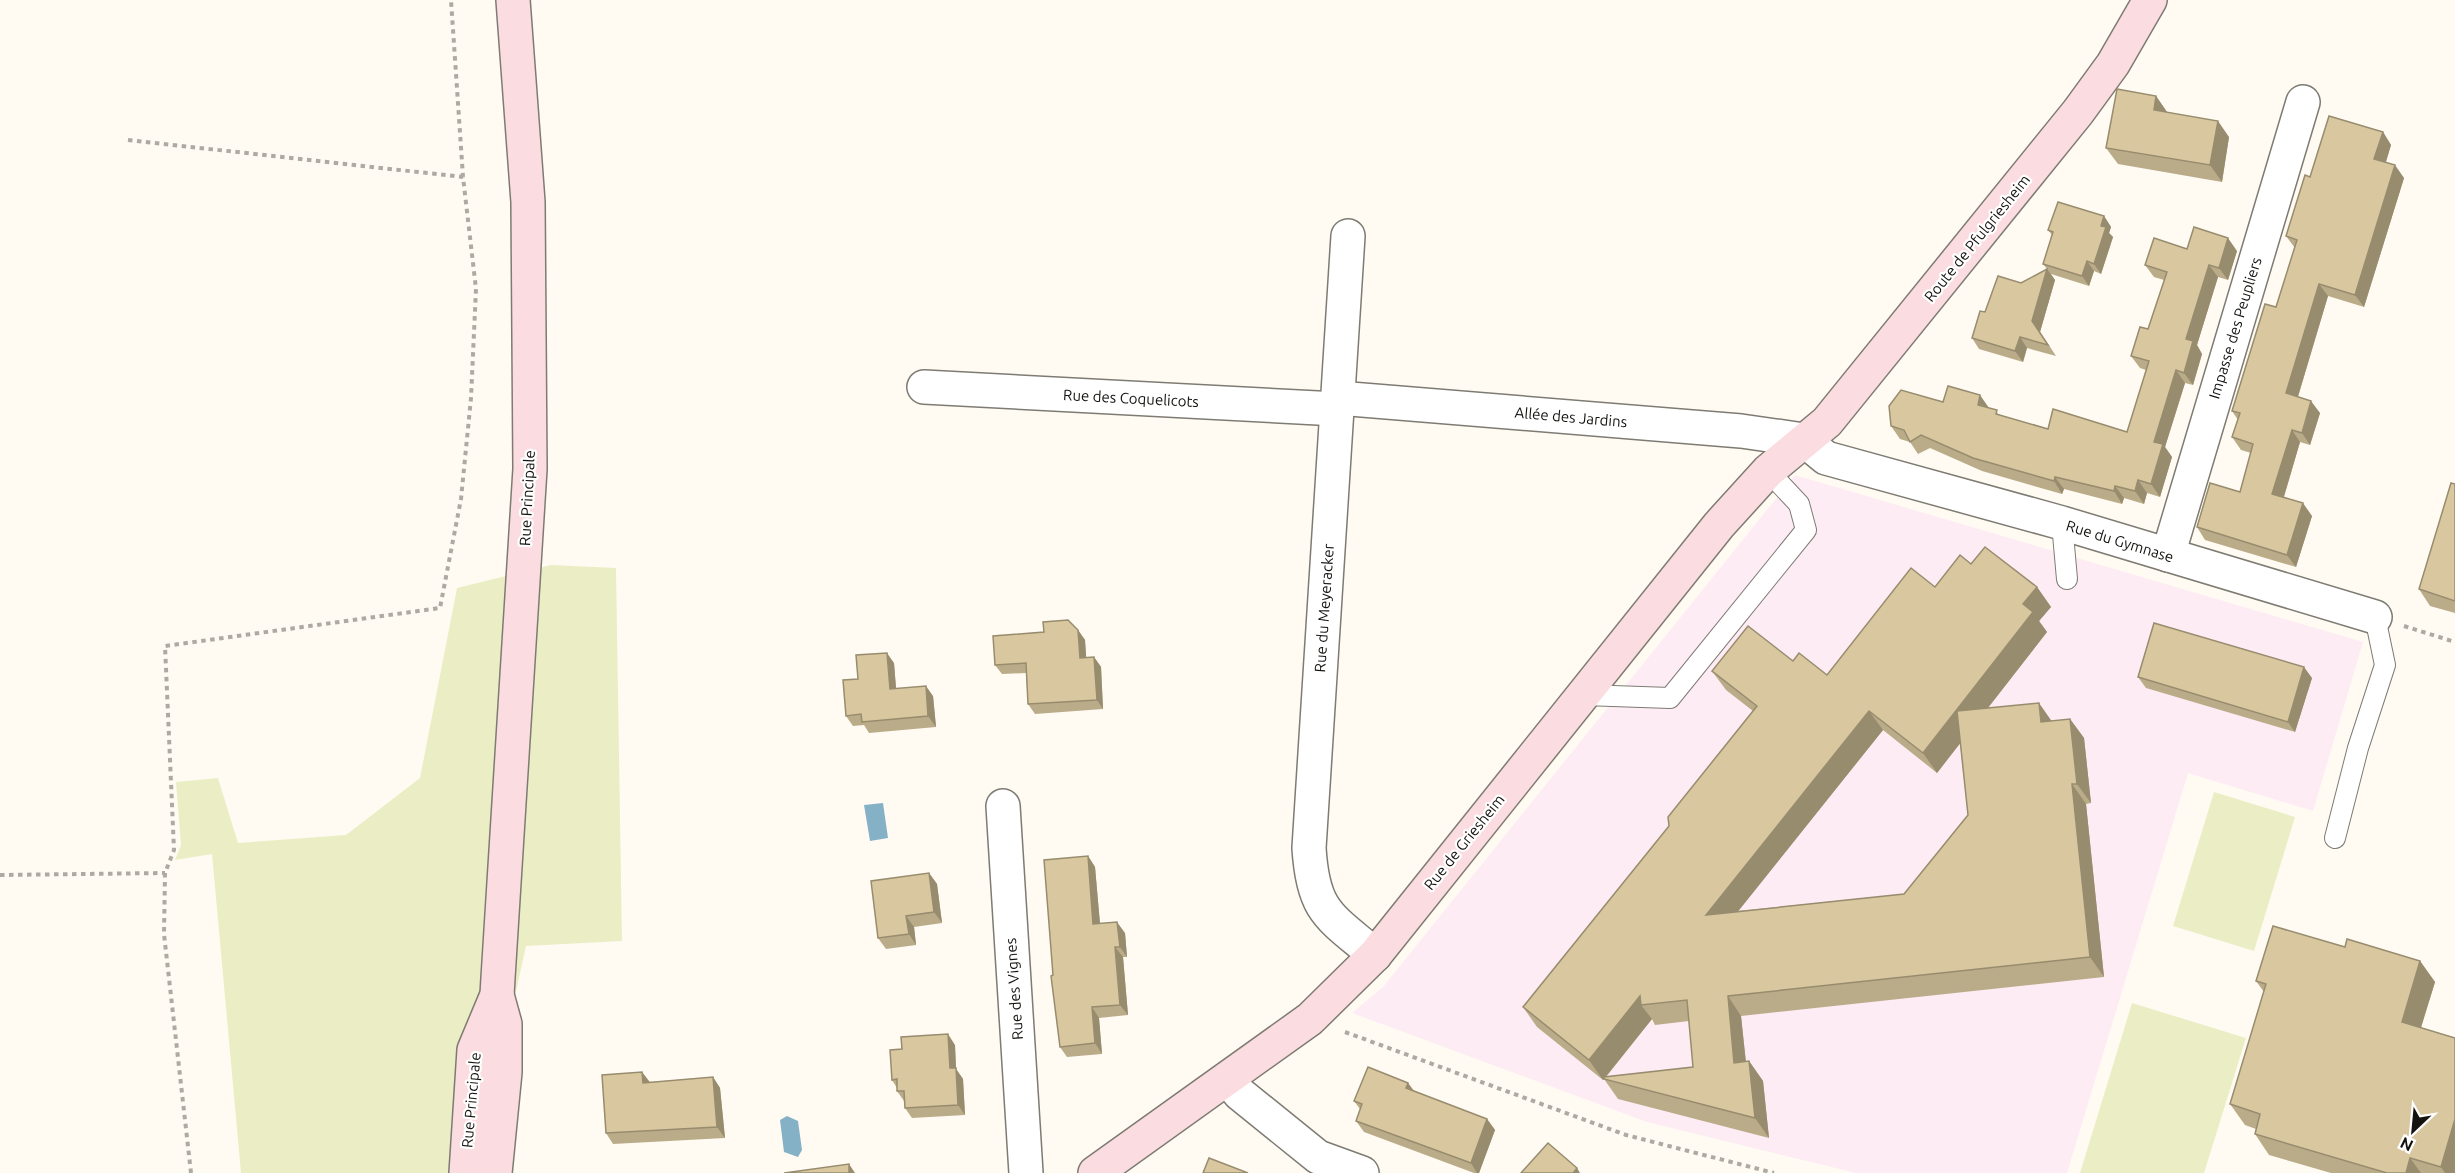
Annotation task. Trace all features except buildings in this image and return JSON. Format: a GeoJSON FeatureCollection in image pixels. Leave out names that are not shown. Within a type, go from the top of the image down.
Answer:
{"type":"FeatureCollection","features":[{"type":"Feature","properties":{"kind":"street","name":"Rue Principale"},"geometry":{"type":"LineString","coordinates":[[495,1173],[505,1072],[505,1024],[497,995],[530,469],[528,202],[513,0]]}},
{"type":"Feature","properties":{"kind":"street","name":"Route de Pfulgriesheim"},"geometry":{"type":"LineString","coordinates":[[1784,456],[1827,422],[2078,112],[2113,64],[2150,0]]}},
{"type":"Feature","properties":{"kind":"street","name":"Impasse des Peupliers"},"geometry":{"type":"LineString","coordinates":[[2168,555],[2303,102]]}},
{"type":"Feature","properties":{"kind":"street","name":"Rue du Meyeracker"},"geometry":{"type":"LineString","coordinates":[[1348,236],[1309,848],[1311,879],[1325,913],[1375,955]]}},
{"type":"Feature","properties":{"kind":"street","name":"Rue des Coquelicots"},"geometry":{"type":"LineString","coordinates":[[924,387],[1338,403]]}},
{"type":"Feature","properties":{"kind":"street","name":"Allée des Jardins"},"geometry":{"type":"LineString","coordinates":[[1338,403],[1741,431],[1784,456]]}},
{"type":"Feature","properties":{"kind":"street","name":"Rue du Gymnase"},"geometry":{"type":"LineString","coordinates":[[1784,456],[1826,458],[1864,468],[2062,523],[2375,617]]}},
{"type":"Feature","properties":{"kind":"street","name":"Rue de Griesheim"},"geometry":{"type":"LineString","coordinates":[[1095,1173],[1310,1019],[1375,955],[1719,525],[1784,456]]}},
{"type":"Feature","properties":{"kind":"street","name":"Rue des Vignes"},"geometry":{"type":"LineString","coordinates":[[1003,806],[1026,1173]]}},
{"type":"Feature","properties":{"kind":"street","name":"Rue Principale"},"geometry":{"type":"LineString","coordinates":[[466,1173],[474,1050],[497,995]]}},
{"type":"Feature","properties":{"kind":"street"},"geometry":{"type":"LineString","coordinates":[[1227,1079],[1240,1094],[1318,1157],[1362,1173]]}},
{"type":"Feature","properties":{"kind":"lane"},"geometry":{"type":"LineString","coordinates":[[1584,695],[1670,698],[1806,530],[1784,456]]}},
{"type":"Feature","properties":{"kind":"lane"},"geometry":{"type":"LineString","coordinates":[[2062,523],[2067,579]]}},
{"type":"Feature","properties":{"kind":"lane"},"geometry":{"type":"LineString","coordinates":[[2335,838],[2358,748],[2385,664],[2375,617]]}},
{"type":"Feature","properties":{"kind":"path"},"geometry":{"type":"LineString","coordinates":[[191,1173],[164,934],[165,873],[174,850],[165,646],[440,608],[461,499],[472,387],[476,289],[463,177],[452,0]]}},
{"type":"Feature","properties":{"kind":"path"},"geometry":{"type":"LineString","coordinates":[[128,140],[463,177]]}},
{"type":"Feature","properties":{"kind":"path"},"geometry":{"type":"LineString","coordinates":[[2375,617],[2455,642]]}},
{"type":"Feature","properties":{"kind":"path"},"geometry":{"type":"LineString","coordinates":[[0,875],[165,873]]}},
{"type":"Feature","properties":{"kind":"path"},"geometry":{"type":"LineString","coordinates":[[1310,1019],[1626,1135],[1773,1173]]}},
{"type":"Feature","properties":{"kind":"shaded area"},"geometry":{"type":"Polygon","coordinates":[[[1795,475],[2363,642],[2313,811],[2188,773],[2067,1173],[1856,1173],[1647,1122],[1352,1013],[1383,987],[1795,475]]]}},
{"type":"Feature","properties":{"kind":"green space"},"geometry":{"type":"Polygon","coordinates":[[[551,565],[616,568],[622,941],[526,946],[476,1173],[241,1173],[212,854],[175,860],[181,845],[176,782],[218,778],[238,843],[346,835],[420,778],[457,588],[551,565]]]}},
{"type":"Feature","properties":{"kind":"green space"},"geometry":{"type":"Polygon","coordinates":[[[2214,792],[2295,817],[2254,951],[2173,926],[2214,792]]]}},
{"type":"Feature","properties":{"kind":"green space"},"geometry":{"type":"Polygon","coordinates":[[[2132,1003],[2246,1038],[2204,1173],[2080,1173],[2132,1003]]]}},
{"type":"Feature","properties":{"kind":"water"},"geometry":{"type":"Polygon","coordinates":[[[883,803],[888,838],[870,841],[864,805],[883,803]]]}},
{"type":"Feature","properties":{"kind":"water"},"geometry":{"type":"Polygon","coordinates":[[[787,1116],[798,1121],[802,1150],[798,1157],[784,1152],[780,1120],[787,1116]]]}}]}
